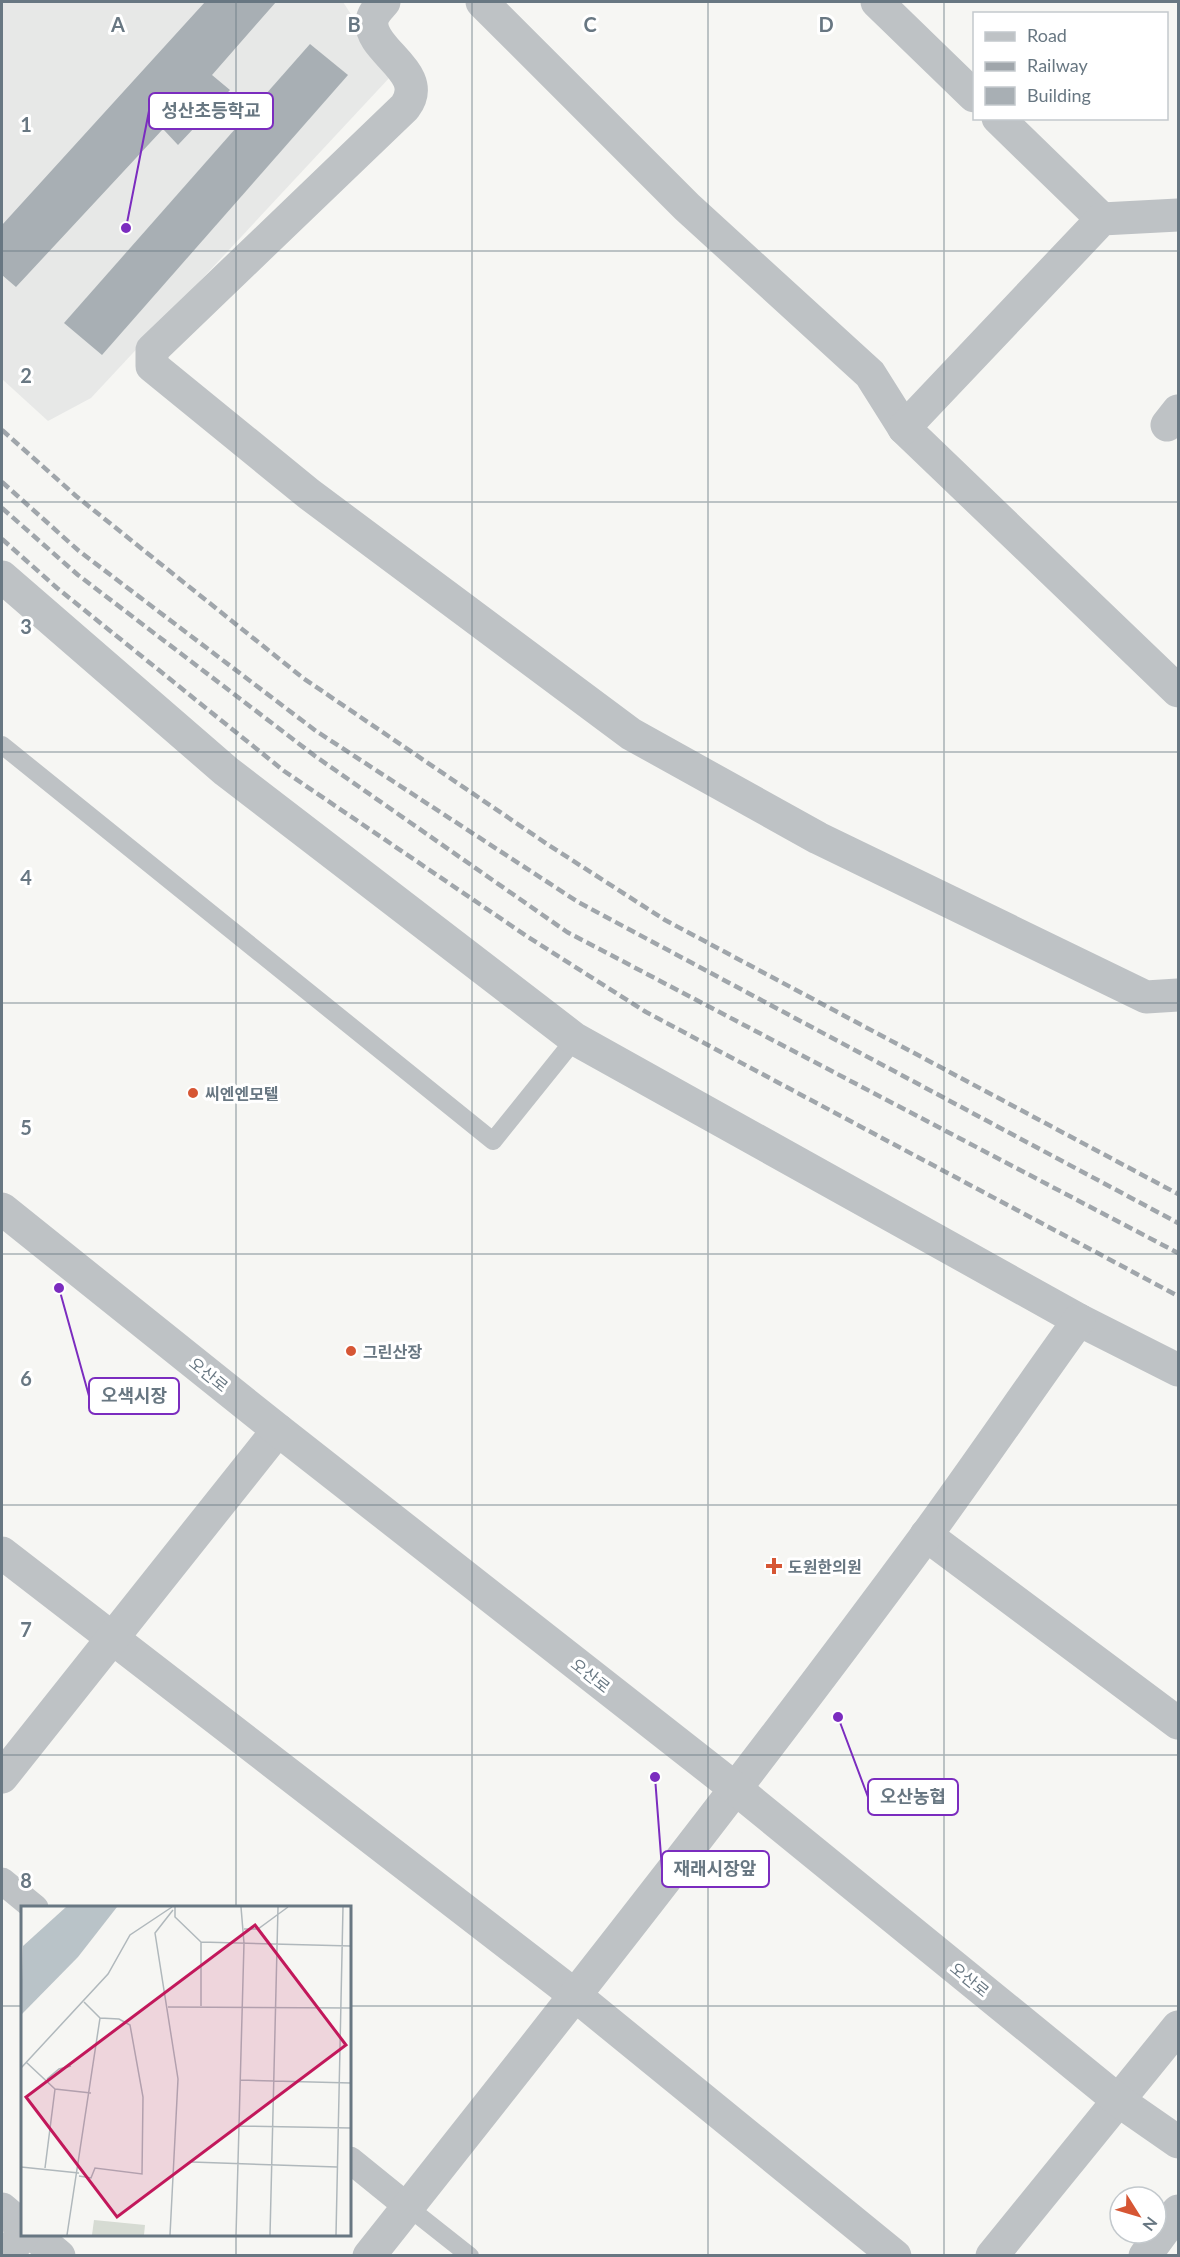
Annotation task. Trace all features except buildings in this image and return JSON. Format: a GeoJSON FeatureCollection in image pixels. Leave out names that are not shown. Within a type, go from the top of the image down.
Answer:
{"type":"FeatureCollection","features":[{"type":"Feature","properties":{"kind":"street"},"geometry":{"type":"LineString","coordinates":[[384,2],[374,14],[371,24],[373,33],[408,78],[412,86],[411,98],[405,107],[152,350],[153,366],[309,494],[631,734],[818,837],[1146,997],[1179,995]]}},
{"type":"Feature","properties":{"kind":"street"},"geometry":{"type":"LineString","coordinates":[[482,2],[687,207],[870,374],[904,428],[1179,691]]}},
{"type":"Feature","properties":{"kind":"street"},"geometry":{"type":"LineString","coordinates":[[877,2],[973,94]]}},
{"type":"Feature","properties":{"kind":"street"},"geometry":{"type":"LineString","coordinates":[[1000,120],[1102,219]]}},
{"type":"Feature","properties":{"kind":"street"},"geometry":{"type":"LineString","coordinates":[[904,428],[1102,219],[1179,215]]}},
{"type":"Feature","properties":{"kind":"street"},"geometry":{"type":"LineString","coordinates":[[2,577],[226,771],[575,1039],[1078,1320],[1179,1370]]}},
{"type":"Feature","properties":{"kind":"street","name":"오산로"},"geometry":{"type":"LineString","coordinates":[[2,1209],[278,1430],[736,1789],[1119,2101],[1179,2142]]}},
{"type":"Feature","properties":{"kind":"street"},"geometry":{"type":"LineString","coordinates":[[369,2256],[576,1996],[736,1789],[926,1535],[1078,1320]]}},
{"type":"Feature","properties":{"kind":"street"},"geometry":{"type":"LineString","coordinates":[[2,1777],[278,1430]]}},
{"type":"Feature","properties":{"kind":"street"},"geometry":{"type":"LineString","coordinates":[[926,1535],[1179,1724]]}},
{"type":"Feature","properties":{"kind":"street"},"geometry":{"type":"LineString","coordinates":[[2,1553],[576,1996],[895,2256]]}},
{"type":"Feature","properties":{"kind":"street"},"geometry":{"type":"LineString","coordinates":[[2,1881],[33,1906]]}},
{"type":"Feature","properties":{"kind":"street"},"geometry":{"type":"LineString","coordinates":[[992,2256],[1179,2027]]}},
{"type":"Feature","properties":{"kind":"street"},"geometry":{"type":"LineString","coordinates":[[351,2161],[408,2207]]}},
{"type":"Feature","properties":{"kind":"street"},"geometry":{"type":"LineString","coordinates":[[2,2209],[21,2225]]}},
{"type":"Feature","properties":{"kind":"street"},"geometry":{"type":"LineString","coordinates":[[1144,2256],[1179,2211]]}},
{"type":"Feature","properties":{"kind":"street"},"geometry":{"type":"LineString","coordinates":[[6,2256],[22,2236]]}},
{"type":"Feature","properties":{"kind":"street"},"geometry":{"type":"LineString","coordinates":[[34,2236],[59,2256]]}},
{"type":"Feature","properties":{"kind":"lane"},"geometry":{"type":"LineString","coordinates":[[2,745],[493,1141],[575,1039]]}},
{"type":"Feature","properties":{"kind":"lane"},"geometry":{"type":"LineString","coordinates":[[408,2207],[470,2256]]}},
{"type":"Feature","properties":{"kind":"shaded area"},"geometry":{"type":"Polygon","coordinates":[[[2,2],[343,2],[391,76],[91,398],[48,421],[2,379],[2,2]]]}},
{"type":"Feature","properties":{"kind":"railway"},"geometry":{"type":"LineString","coordinates":[[2,430],[76,496],[303,678],[547,844],[665,920],[1178,1194]]}},
{"type":"Feature","properties":{"kind":"railway"},"geometry":{"type":"LineString","coordinates":[[2,482],[79,551],[316,731],[578,902],[1178,1223]]}},
{"type":"Feature","properties":{"kind":"railway"},"geometry":{"type":"LineString","coordinates":[[2,508],[78,575],[315,756],[567,932],[1178,1253]]}},
{"type":"Feature","properties":{"kind":"railway"},"geometry":{"type":"LineString","coordinates":[[2,539],[57,588],[284,771],[528,937],[646,1012],[1178,1296]]}},
{"type":"Feature","properties":{"kind":"place","name":"성산초등학교"},"geometry":{"type":"Point","coordinates":[126,228]}},
{"type":"Feature","properties":{"kind":"place","name":"씨엔엔모텔"},"geometry":{"type":"Point","coordinates":[193,1093]}},
{"type":"Feature","properties":{"kind":"place","name":"오색시장"},"geometry":{"type":"Point","coordinates":[59,1288]}},
{"type":"Feature","properties":{"kind":"place","name":"그린산장"},"geometry":{"type":"Point","coordinates":[351,1351]}},
{"type":"Feature","properties":{"kind":"place","name":"도원한의원"},"geometry":{"type":"Point","coordinates":[774,1566]}},
{"type":"Feature","properties":{"kind":"place","name":"오산농협"},"geometry":{"type":"Point","coordinates":[838,1717]}},
{"type":"Feature","properties":{"kind":"place","name":"재래시장앞"},"geometry":{"type":"Point","coordinates":[655,1777]}}]}
